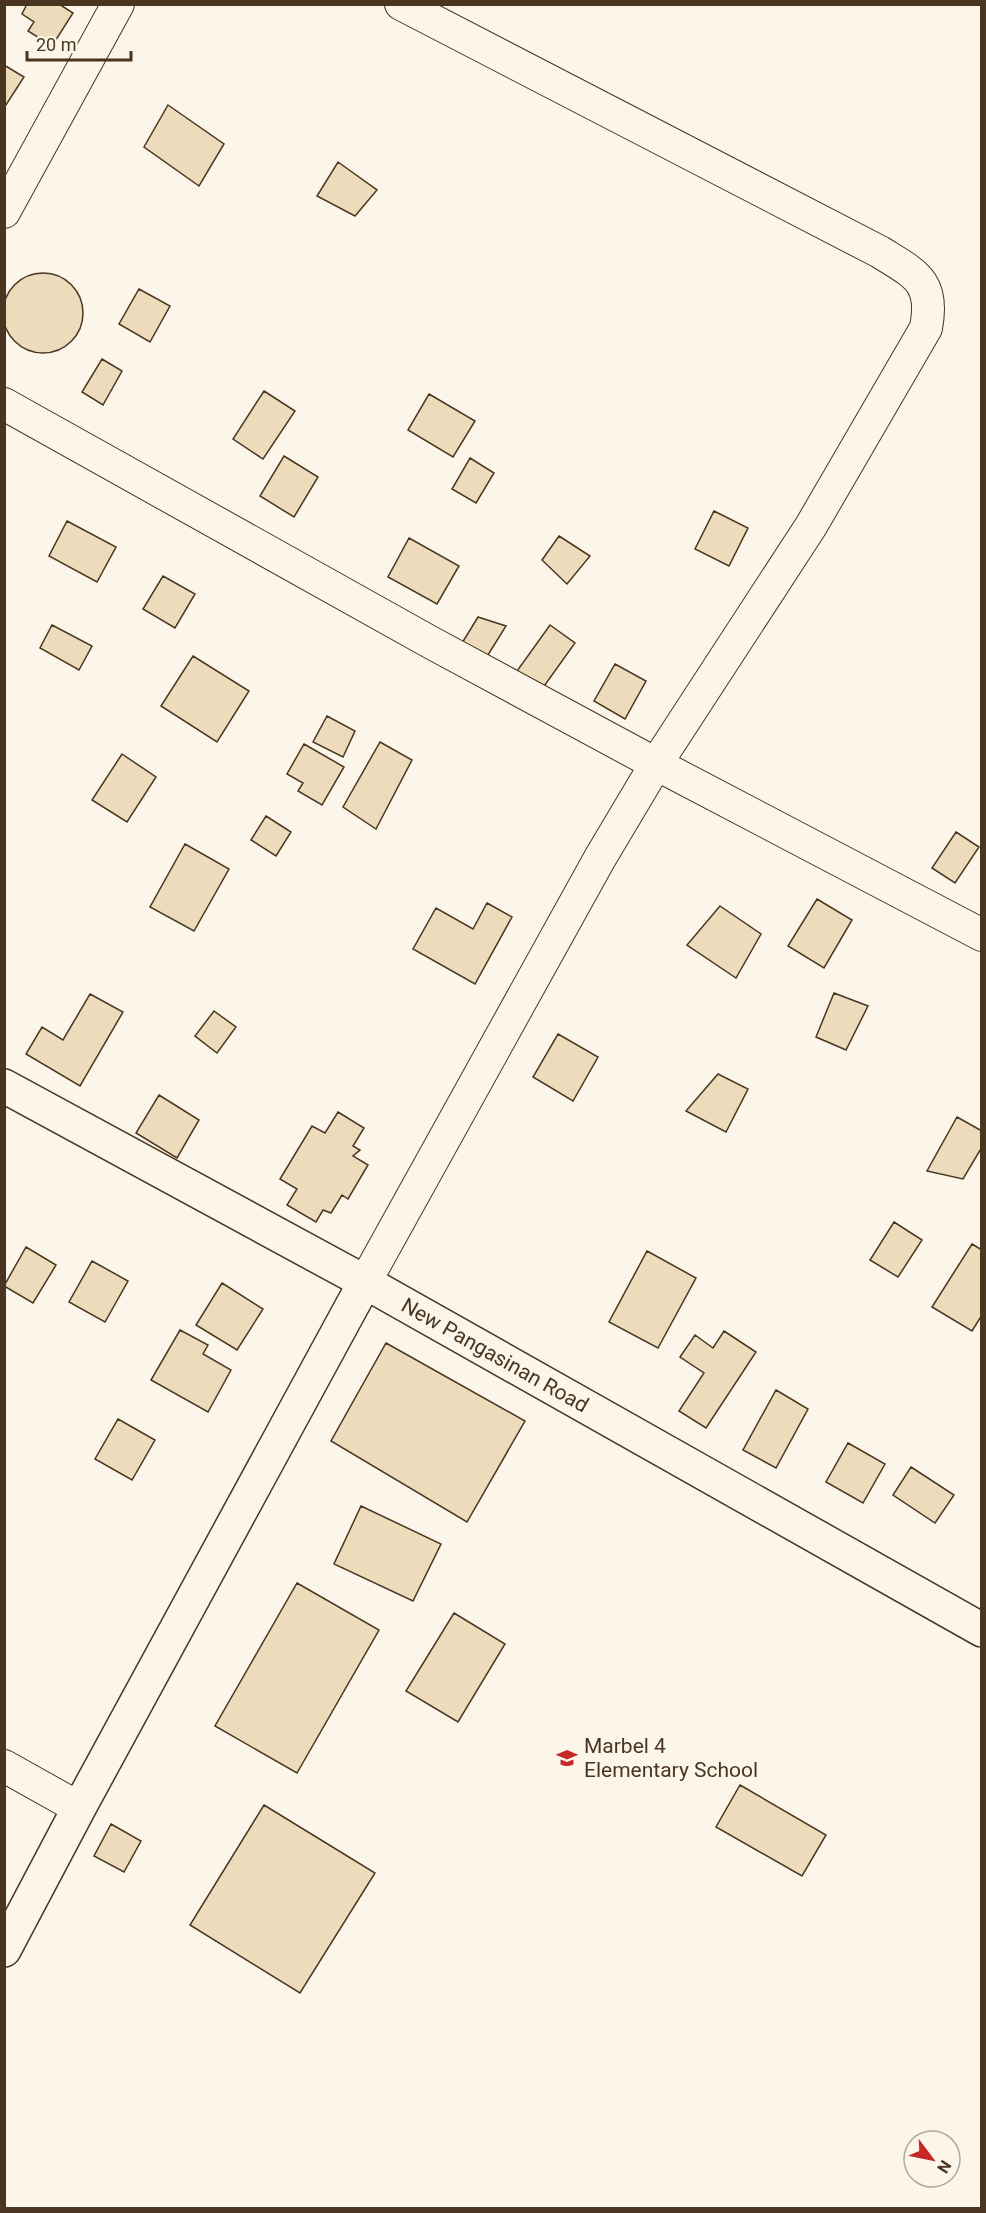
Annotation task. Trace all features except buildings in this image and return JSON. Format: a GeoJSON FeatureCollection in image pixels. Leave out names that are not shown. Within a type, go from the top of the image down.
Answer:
{"type":"FeatureCollection","features":[{"type":"Feature","properties":{"kind":"main road","name":"New Pangasinan Road"},"geometry":{"type":"LineString","coordinates":[[4,1086],[365,1282],[981,1630]]}},
{"type":"Feature","properties":{"kind":"main road"},"geometry":{"type":"LineString","coordinates":[[4,1950],[365,1282]]}},
{"type":"Feature","properties":{"kind":"street"},"geometry":{"type":"LineString","coordinates":[[4,212],[118,4]]}},
{"type":"Feature","properties":{"kind":"street"},"geometry":{"type":"LineString","coordinates":[[365,1282],[600,858],[657,764],[811,526],[926,328],[929,310],[928,296],[923,283],[880,252],[401,4]]}},
{"type":"Feature","properties":{"kind":"street"},"geometry":{"type":"LineString","coordinates":[[4,404],[277,558],[657,764],[981,935]]}},
{"type":"Feature","properties":{"kind":"street"},"geometry":{"type":"LineString","coordinates":[[4,1766],[79,1808]]}},
{"type":"Feature","properties":{"kind":"place","name":"Marbel 4 Elementary School"},"geometry":{"type":"Point","coordinates":[567,1758]}}]}
